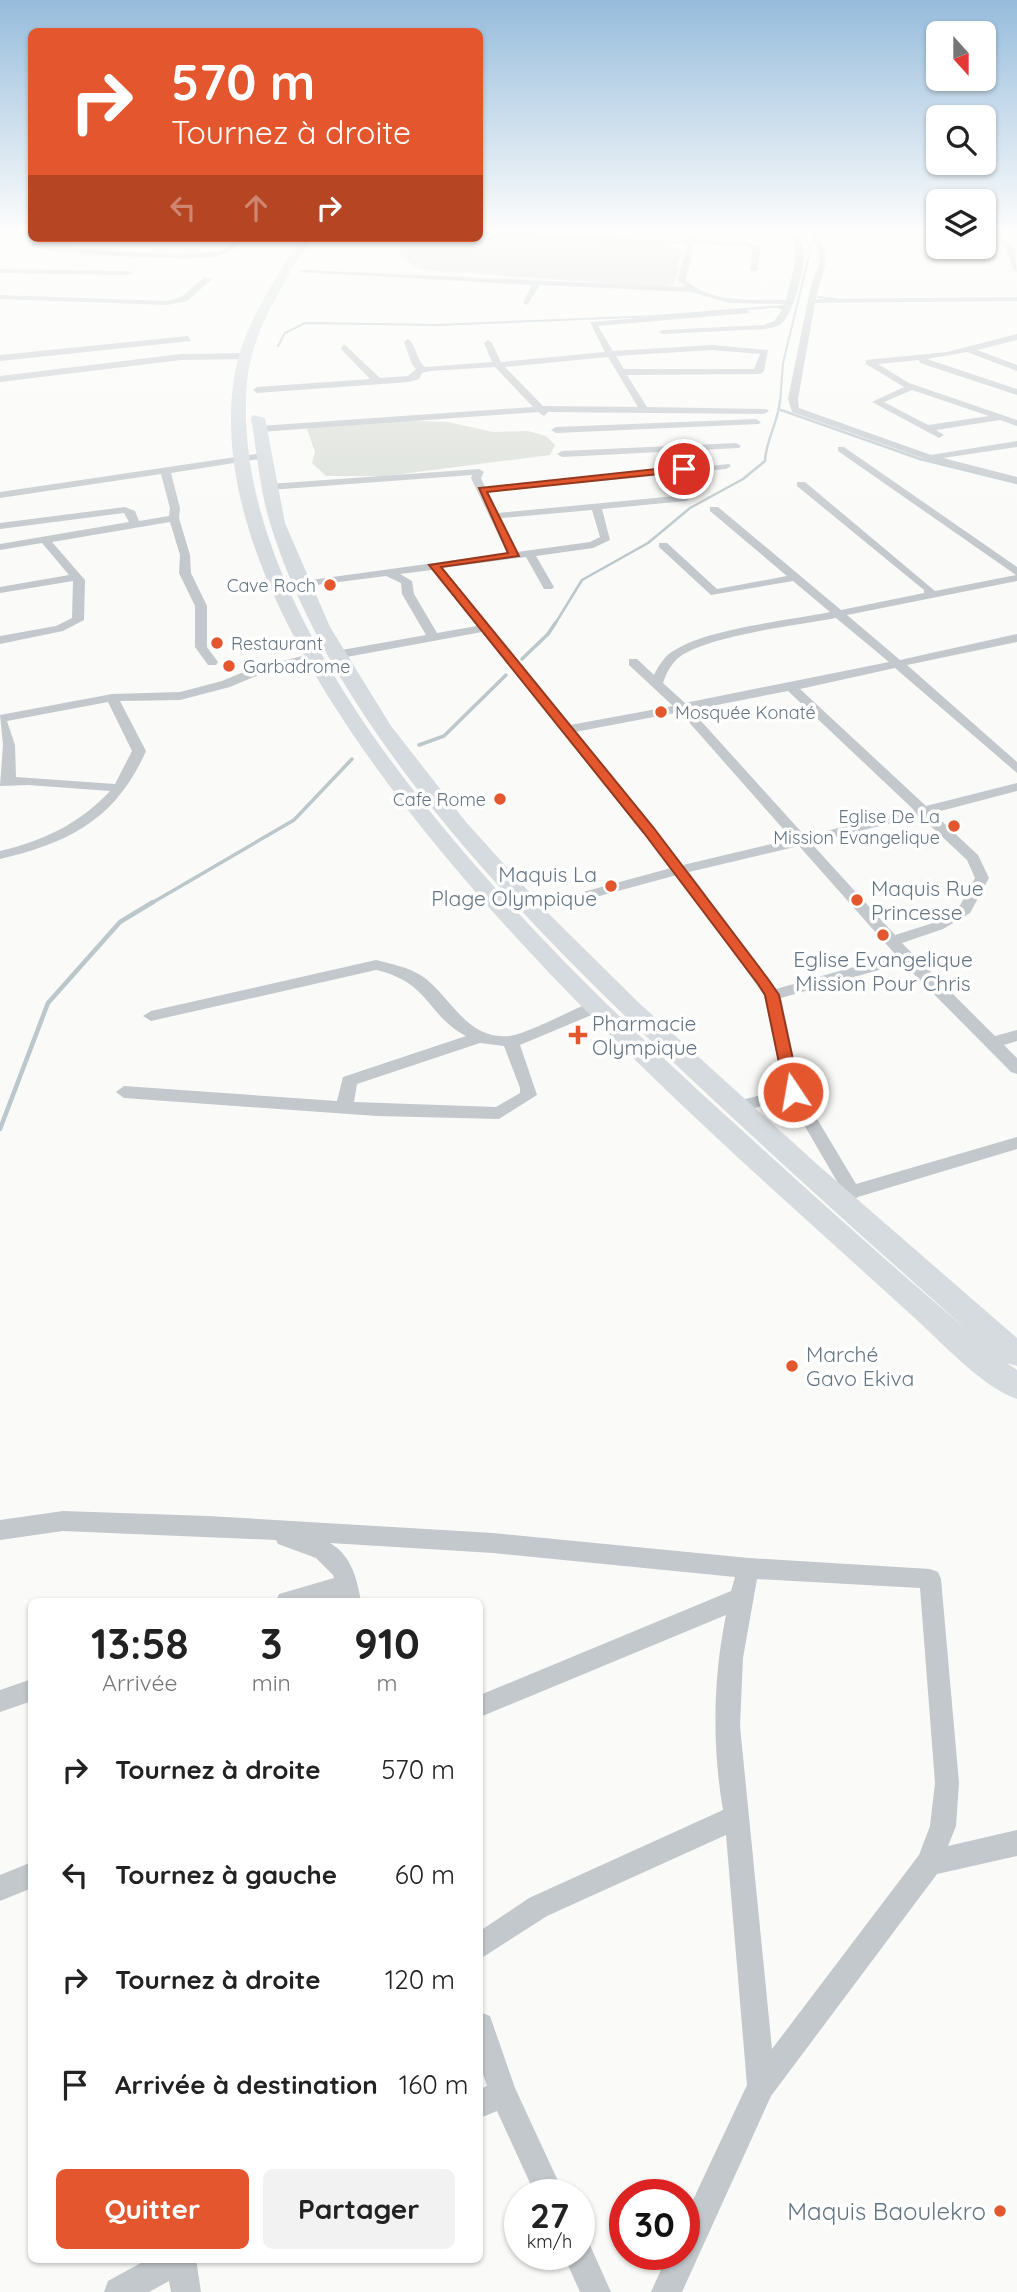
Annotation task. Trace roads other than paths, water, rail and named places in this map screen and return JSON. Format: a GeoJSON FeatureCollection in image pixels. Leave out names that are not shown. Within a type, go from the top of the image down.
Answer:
{"type":"FeatureCollection","features":[{"type":"Feature","properties":{"kind":"main road"},"geometry":{"type":"LineString","coordinates":[[255,336],[246,356],[239,399],[253,457],[269,487],[288,556],[326,656],[379,760],[432,829],[508,917],[595,1007],[720,1126],[1008,1353],[1017,1402]]}},
{"type":"Feature","properties":{"kind":"main road"},"geometry":{"type":"LineString","coordinates":[[258,372],[259,429],[246,487],[280,590],[326,656],[402,755],[533,910],[571,950],[736,1107],[846,1196],[1008,1353],[1017,1387]]}},
{"type":"Feature","properties":{"kind":"street"},"geometry":{"type":"LineString","coordinates":[[600,336],[624,372],[644,410]]}},
{"type":"Feature","properties":{"kind":"street"},"geometry":{"type":"LineString","coordinates":[[806,336],[793,399],[795,411],[928,457],[1017,480]]}},
{"type":"Feature","properties":{"kind":"street"},"geometry":{"type":"LineString","coordinates":[[1017,337],[964,352],[869,362],[912,387],[1017,423]]}},
{"type":"Feature","properties":{"kind":"street"},"geometry":{"type":"LineString","coordinates":[[0,358],[188,339]]}},
{"type":"Feature","properties":{"kind":"street"},"geometry":{"type":"LineString","coordinates":[[408,342],[416,364],[422,369]]}},
{"type":"Feature","properties":{"kind":"street"},"geometry":{"type":"LineString","coordinates":[[488,343],[498,365],[541,410],[555,430],[572,479]]}},
{"type":"Feature","properties":{"kind":"street"},"geometry":{"type":"LineString","coordinates":[[344,347],[377,381]]}},
{"type":"Feature","properties":{"kind":"street"},"geometry":{"type":"LineString","coordinates":[[257,390],[413,378],[422,369],[610,354],[726,348],[765,352],[760,370],[754,372],[624,372]]}},
{"type":"Feature","properties":{"kind":"street"},"geometry":{"type":"LineString","coordinates":[[964,352],[1017,368]]}},
{"type":"Feature","properties":{"kind":"street"},"geometry":{"type":"LineString","coordinates":[[0,379],[181,357],[246,356]]}},
{"type":"Feature","properties":{"kind":"street"},"geometry":{"type":"LineString","coordinates":[[916,358],[1017,392]]}},
{"type":"Feature","properties":{"kind":"street"},"geometry":{"type":"LineString","coordinates":[[912,387],[877,402],[939,435]]}},
{"type":"Feature","properties":{"kind":"street"},"geometry":{"type":"LineString","coordinates":[[259,429],[541,410],[644,410],[764,416],[555,430]]}},
{"type":"Feature","properties":{"kind":"street"},"geometry":{"type":"LineString","coordinates":[[928,428],[1017,413]]}},
{"type":"Feature","properties":{"kind":"street"},"geometry":{"type":"LineString","coordinates":[[928,457],[1017,444]]}},
{"type":"Feature","properties":{"kind":"street"},"geometry":{"type":"LineString","coordinates":[[562,454],[736,446]]}},
{"type":"Feature","properties":{"kind":"street"},"geometry":{"type":"LineString","coordinates":[[841,449],[1017,572]]}},
{"type":"Feature","properties":{"kind":"street"},"geometry":{"type":"LineString","coordinates":[[0,526],[20,507],[165,469],[253,457]]}},
{"type":"Feature","properties":{"kind":"street"},"geometry":{"type":"LineString","coordinates":[[482,490],[572,479],[726,466]]}},
{"type":"Feature","properties":{"kind":"street"},"geometry":{"type":"LineString","coordinates":[[165,469],[175,508],[174,518],[185,555],[185,573],[201,606],[201,647],[212,662]]}},
{"type":"Feature","properties":{"kind":"street"},"geometry":{"type":"LineString","coordinates":[[269,487],[479,472],[476,478],[514,556]]}},
{"type":"Feature","properties":{"kind":"street"},"geometry":{"type":"LineString","coordinates":[[801,484],[929,589],[930,594]]}},
{"type":"Feature","properties":{"kind":"street"},"geometry":{"type":"LineString","coordinates":[[0,495],[20,507],[125,510],[131,513],[135,524]]}},
{"type":"Feature","properties":{"kind":"street"},"geometry":{"type":"LineString","coordinates":[[494,516],[685,498]]}},
{"type":"Feature","properties":{"kind":"street"},"geometry":{"type":"LineString","coordinates":[[300,584],[601,542],[605,533],[596,506]]}},
{"type":"Feature","properties":{"kind":"street"},"geometry":{"type":"LineString","coordinates":[[714,509],[797,577],[1017,769]]}},
{"type":"Feature","properties":{"kind":"street"},"geometry":{"type":"LineString","coordinates":[[0,547],[174,518]]}},
{"type":"Feature","properties":{"kind":"street"},"geometry":{"type":"LineString","coordinates":[[0,640],[59,629],[78,620],[77,577],[45,540]]}},
{"type":"Feature","properties":{"kind":"street"},"geometry":{"type":"LineString","coordinates":[[663,545],[715,593],[797,577]]}},
{"type":"Feature","properties":{"kind":"street"},"geometry":{"type":"LineString","coordinates":[[530,554],[548,587]]}},
{"type":"Feature","properties":{"kind":"street"},"geometry":{"type":"LineString","coordinates":[[434,565],[569,729],[680,870],[772,995],[793,1092],[846,1196],[1017,1143]]}},
{"type":"Feature","properties":{"kind":"street"},"geometry":{"type":"LineString","coordinates":[[383,571],[406,581],[408,594],[433,637]]}},
{"type":"Feature","properties":{"kind":"street"},"geometry":{"type":"LineString","coordinates":[[0,590],[77,577]]}},
{"type":"Feature","properties":{"kind":"street"},"geometry":{"type":"LineString","coordinates":[[656,684],[663,665],[675,652],[722,637],[1017,578]]}},
{"type":"Feature","properties":{"kind":"street"},"geometry":{"type":"LineString","coordinates":[[117,788],[5,782],[9,745],[0,719],[111,698],[180,696],[226,684],[257,671],[486,628]]}},
{"type":"Feature","properties":{"kind":"street"},"geometry":{"type":"LineString","coordinates":[[569,729],[791,687],[1017,638]]}},
{"type":"Feature","properties":{"kind":"street"},"geometry":{"type":"LineString","coordinates":[[633,662],[682,707],[891,941],[1017,1068]]}},
{"type":"Feature","properties":{"kind":"street"},"geometry":{"type":"LineString","coordinates":[[791,687],[973,858],[982,878],[965,910],[938,926],[891,941]]}},
{"type":"Feature","properties":{"kind":"street"},"geometry":{"type":"LineString","coordinates":[[0,855],[43,844],[72,831],[107,805],[134,765],[139,751],[111,698]]}},
{"type":"Feature","properties":{"kind":"street"},"geometry":{"type":"LineString","coordinates":[[533,910],[680,870],[926,812],[1017,787]]}},
{"type":"Feature","properties":{"kind":"street"},"geometry":{"type":"LineString","coordinates":[[772,995],[906,957]]}},
{"type":"Feature","properties":{"kind":"street"},"geometry":{"type":"LineString","coordinates":[[151,1016],[376,965],[395,967],[415,976],[457,1025],[477,1038]]}},
{"type":"Feature","properties":{"kind":"street"},"geometry":{"type":"LineString","coordinates":[[344,1108],[349,1081],[477,1038],[512,1042],[595,1007]]}},
{"type":"Feature","properties":{"kind":"street"},"geometry":{"type":"LineString","coordinates":[[992,1043],[1017,1035]]}},
{"type":"Feature","properties":{"kind":"street"},"geometry":{"type":"LineString","coordinates":[[124,1092],[344,1108],[503,1112],[529,1095],[529,1084],[513,1052],[512,1042]]}},
{"type":"Feature","properties":{"kind":"street"},"geometry":{"type":"LineString","coordinates":[[736,1107],[793,1092]]}},
{"type":"Feature","properties":{"kind":"street"},"geometry":{"type":"LineString","coordinates":[[0,1530],[64,1521],[261,1529],[493,1543],[749,1568],[930,1579],[947,1783],[943,1826],[929,1863],[761,2086],[700,2219]]}},
{"type":"Feature","properties":{"kind":"street"},"geometry":{"type":"LineString","coordinates":[[261,1529],[333,1554],[343,1566],[348,1593],[310,1598]]}},
{"type":"Feature","properties":{"kind":"street"},"geometry":{"type":"LineString","coordinates":[[749,1568],[738,1599],[729,1697],[730,1786],[737,1817],[761,2086]]}},
{"type":"Feature","properties":{"kind":"street"},"geometry":{"type":"LineString","coordinates":[[483,1705],[738,1599]]}},
{"type":"Feature","properties":{"kind":"street"},"geometry":{"type":"LineString","coordinates":[[0,1701],[28,1691]]}},
{"type":"Feature","properties":{"kind":"street"},"geometry":{"type":"LineString","coordinates":[[483,1945],[538,1907],[737,1817]]}},
{"type":"Feature","properties":{"kind":"street"},"geometry":{"type":"LineString","coordinates":[[929,1863],[1017,1843]]}},
{"type":"Feature","properties":{"kind":"street"},"geometry":{"type":"LineString","coordinates":[[0,1888],[28,1877]]}},
{"type":"Feature","properties":{"kind":"street"},"geometry":{"type":"LineString","coordinates":[[483,2046],[491,2099],[541,2179]]}},
{"type":"Feature","properties":{"kind":"street"},"geometry":{"type":"LineString","coordinates":[[119,2292],[173,2263]]}},
{"type":"Feature","properties":{"kind":"street"},"geometry":{"type":"LineString","coordinates":[[181,2263],[186,2292]]}},
{"type":"Feature","properties":{"kind":"street"},"geometry":{"type":"LineString","coordinates":[[586,2270],[596,2292]]}},
{"type":"Feature","properties":{"kind":"street"},"geometry":{"type":"LineString","coordinates":[[666,2292],[676,2270]]}},
{"type":"Feature","properties":{"kind":"waterway"},"geometry":{"type":"LineString","coordinates":[[278,346],[283,336]]}},
{"type":"Feature","properties":{"kind":"waterway"},"geometry":{"type":"LineString","coordinates":[[780,403],[783,363],[790,336]]}},
{"type":"Feature","properties":{"kind":"waterway"},"geometry":{"type":"LineString","coordinates":[[555,624],[582,580],[648,543],[690,508],[743,479],[765,461],[780,401]]}},
{"type":"Feature","properties":{"kind":"waterway"},"geometry":{"type":"LineString","coordinates":[[781,410],[920,459],[1017,483]]}},
{"type":"Feature","properties":{"kind":"waterway"},"geometry":{"type":"LineString","coordinates":[[522,659],[548,634],[556,622]]}},
{"type":"Feature","properties":{"kind":"waterway"},"geometry":{"type":"LineString","coordinates":[[419,745],[444,736],[506,675]]}},
{"type":"Feature","properties":{"kind":"waterway"},"geometry":{"type":"LineString","coordinates":[[150,904],[294,820],[352,759]]}},
{"type":"Feature","properties":{"kind":"waterway"},"geometry":{"type":"LineString","coordinates":[[0,1129],[48,1003],[120,922],[153,902]]}},
{"type":"Feature","properties":{"kind":"place","name":"Cave Roch"},"geometry":{"type":"Point","coordinates":[330,585]}},
{"type":"Feature","properties":{"kind":"place","name":"Restaurant"},"geometry":{"type":"Point","coordinates":[217,643]}},
{"type":"Feature","properties":{"kind":"place","name":"Garbadrome"},"geometry":{"type":"Point","coordinates":[229,666]}},
{"type":"Feature","properties":{"kind":"place","name":"Mosquée Konaté"},"geometry":{"type":"Point","coordinates":[661,712]}},
{"type":"Feature","properties":{"kind":"place","name":"Cafe Rome"},"geometry":{"type":"Point","coordinates":[500,799]}},
{"type":"Feature","properties":{"kind":"place","name":"Eglise De La Mission Evangelique"},"geometry":{"type":"Point","coordinates":[954,826]}},
{"type":"Feature","properties":{"kind":"place","name":"Maquis La Plage Olympique"},"geometry":{"type":"Point","coordinates":[611,886]}},
{"type":"Feature","properties":{"kind":"place","name":"Maquis Rue Princesse"},"geometry":{"type":"Point","coordinates":[857,900]}},
{"type":"Feature","properties":{"kind":"place","name":"Eglise Evangelique Mission Pour Chris"},"geometry":{"type":"Point","coordinates":[883,935]}},
{"type":"Feature","properties":{"kind":"place","name":"Pharmacie Olympique"},"geometry":{"type":"Point","coordinates":[578,1035]}},
{"type":"Feature","properties":{"kind":"place","name":"Marché Gavo Ekiva"},"geometry":{"type":"Point","coordinates":[792,1366]}},
{"type":"Feature","properties":{"kind":"place","name":"Maquis Baoulekro"},"geometry":{"type":"Point","coordinates":[1000,2211]}}]}
